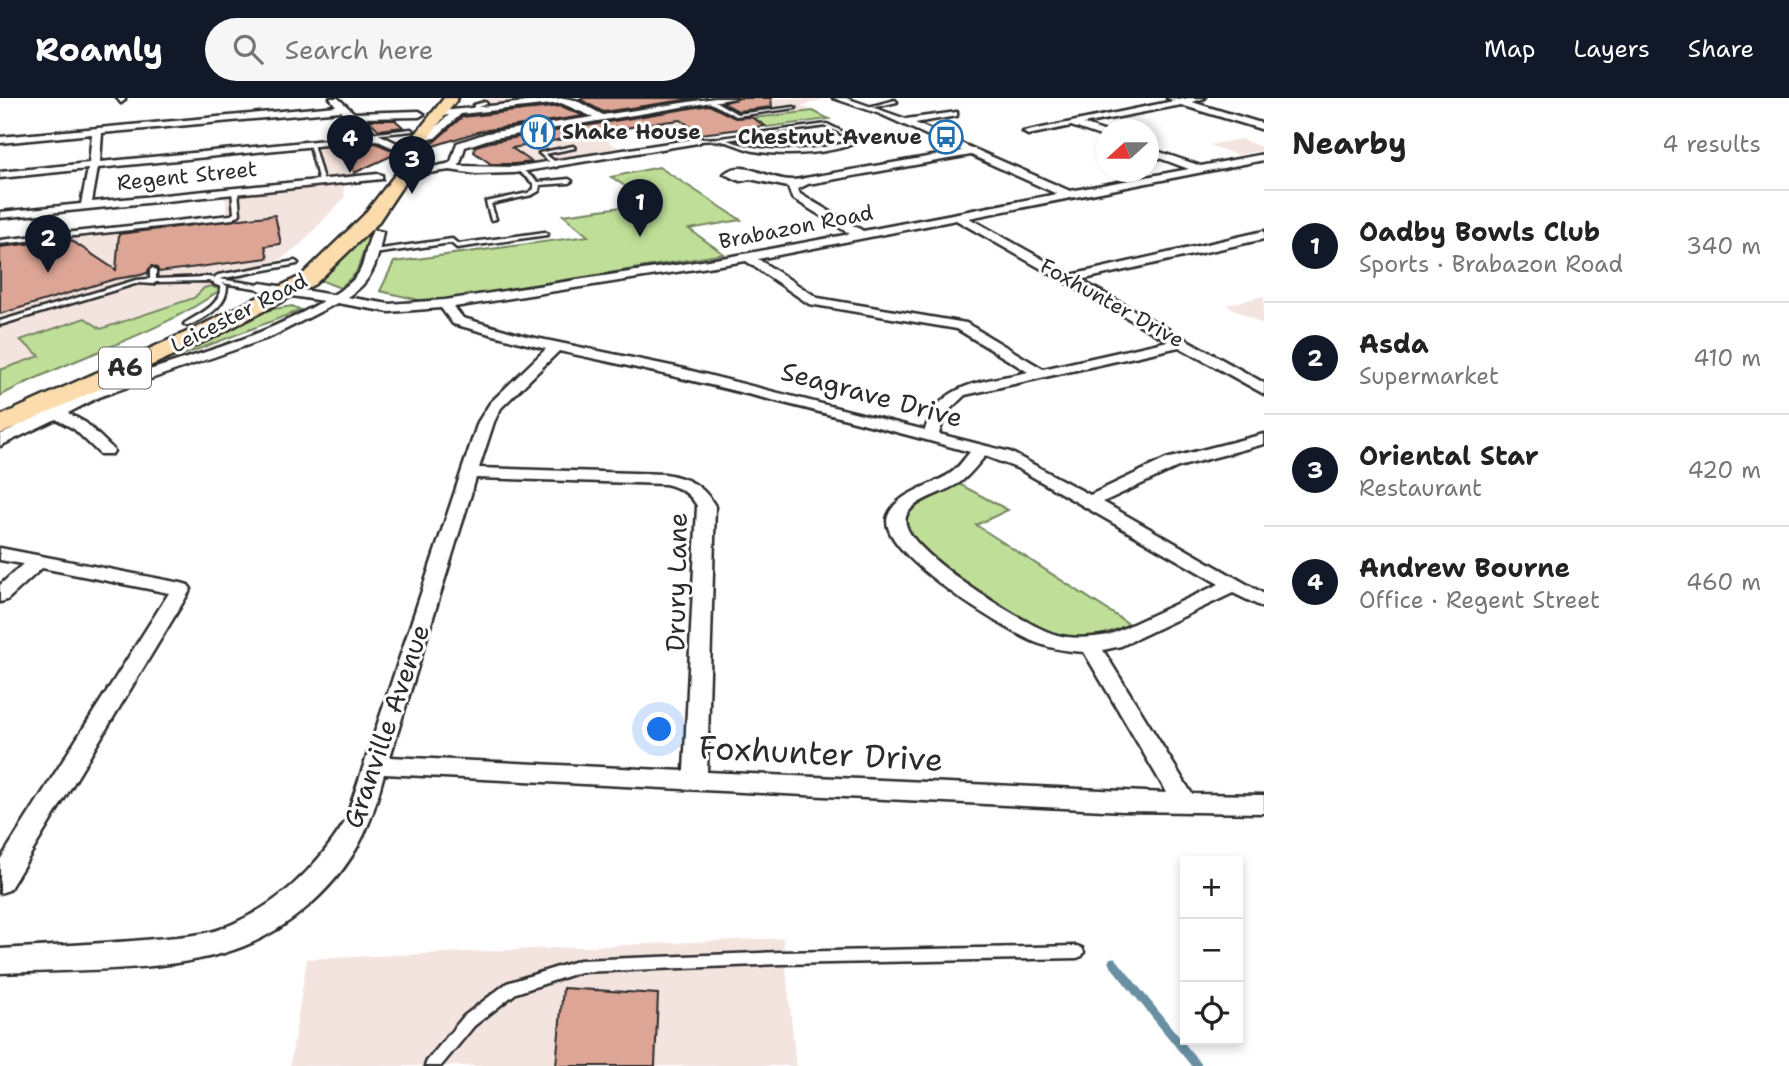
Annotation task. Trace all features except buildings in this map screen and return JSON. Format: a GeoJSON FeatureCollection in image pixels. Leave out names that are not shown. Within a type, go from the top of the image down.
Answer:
{"type":"FeatureCollection","features":[{"type":"Feature","properties":{"kind":"highway","name":"A6"},"geometry":{"type":"LineString","coordinates":[[313,253],[360,219],[388,179],[406,173],[414,160],[419,114],[436,106],[455,105]]}},
{"type":"Feature","properties":{"kind":"highway","name":"A6"},"geometry":{"type":"LineString","coordinates":[[378,177],[395,171],[415,135],[436,106]]}},
{"type":"Feature","properties":{"kind":"highway","name":"A6"},"geometry":{"type":"LineString","coordinates":[[378,177],[400,148],[415,135]]}},
{"type":"Feature","properties":{"kind":"highway"},"geometry":{"type":"LineString","coordinates":[[378,177],[406,173]]}},
{"type":"Feature","properties":{"kind":"highway","name":"Leicester Road"},"geometry":{"type":"LineString","coordinates":[[0,426],[289,291],[324,267],[374,226],[397,181],[406,173]]}},
{"type":"Feature","properties":{"kind":"highway","name":"Leicester Road"},"geometry":{"type":"LineString","coordinates":[[0,409],[187,324],[261,287],[313,253],[360,204],[378,177]]}},
{"type":"Feature","properties":{"kind":"highway","name":"A6"},"geometry":{"type":"LineString","coordinates":[[261,287],[296,276],[374,226]]}},
{"type":"Feature","properties":{"kind":"highway","name":"A6"},"geometry":{"type":"LineString","coordinates":[[78,372],[194,331],[267,294],[289,291]]}},
{"type":"Feature","properties":{"kind":"street"},"geometry":{"type":"LineString","coordinates":[[332,98],[350,116],[400,148]]}},
{"type":"Feature","properties":{"kind":"street"},"geometry":{"type":"LineString","coordinates":[[450,167],[456,163],[456,153],[460,145],[473,139],[732,98]]}},
{"type":"Feature","properties":{"kind":"street"},"geometry":{"type":"LineString","coordinates":[[837,98],[871,107],[1069,195]]}},
{"type":"Feature","properties":{"kind":"street"},"geometry":{"type":"LineString","coordinates":[[1028,132],[1202,98]]}},
{"type":"Feature","properties":{"kind":"street"},"geometry":{"type":"LineString","coordinates":[[415,135],[432,136],[455,105],[475,110],[566,99],[600,117]]}},
{"type":"Feature","properties":{"kind":"street"},"geometry":{"type":"LineString","coordinates":[[1181,102],[1260,126]]}},
{"type":"Feature","properties":{"kind":"street"},"geometry":{"type":"LineString","coordinates":[[0,139],[342,108]]}},
{"type":"Feature","properties":{"kind":"street"},"geometry":{"type":"LineString","coordinates":[[350,116],[419,114]]}},
{"type":"Feature","properties":{"kind":"street"},"geometry":{"type":"LineString","coordinates":[[905,122],[954,114]]}},
{"type":"Feature","properties":{"kind":"street"},"geometry":{"type":"LineString","coordinates":[[1073,123],[1096,131]]}},
{"type":"Feature","properties":{"kind":"street"},"geometry":{"type":"LineString","coordinates":[[1236,129],[1260,126]]}},
{"type":"Feature","properties":{"kind":"street"},"geometry":{"type":"LineString","coordinates":[[86,206],[97,149],[97,131]]}},
{"type":"Feature","properties":{"kind":"street"},"geometry":{"type":"LineString","coordinates":[[0,175],[376,135]]}},
{"type":"Feature","properties":{"kind":"street"},"geometry":{"type":"LineString","coordinates":[[426,179],[456,178],[472,173],[608,158],[698,140]]}},
{"type":"Feature","properties":{"kind":"street"},"geometry":{"type":"LineString","coordinates":[[751,176],[795,185],[972,152]]}},
{"type":"Feature","properties":{"kind":"street"},"geometry":{"type":"LineString","coordinates":[[1159,154],[1201,170]]}},
{"type":"Feature","properties":{"kind":"street","name":"Brabazon Road"},"geometry":{"type":"LineString","coordinates":[[261,287],[389,308],[445,304],[749,258],[1264,157]]}},
{"type":"Feature","properties":{"kind":"street"},"geometry":{"type":"LineString","coordinates":[[406,173],[450,167],[472,173]]}},
{"type":"Feature","properties":{"kind":"street","name":"Regent Street"},"geometry":{"type":"LineString","coordinates":[[0,215],[378,177]]}},
{"type":"Feature","properties":{"kind":"street"},"geometry":{"type":"LineString","coordinates":[[795,185],[792,192],[796,196],[862,236]]}},
{"type":"Feature","properties":{"kind":"street","name":"Foxhunter Drive"},"geometry":{"type":"LineString","coordinates":[[959,217],[1264,388]]}},
{"type":"Feature","properties":{"kind":"street"},"geometry":{"type":"LineString","coordinates":[[0,441],[54,412],[134,378],[266,334],[350,290],[361,280],[374,252],[374,226]]}},
{"type":"Feature","properties":{"kind":"street"},"geometry":{"type":"LineString","coordinates":[[1069,279],[1264,235]]}},
{"type":"Feature","properties":{"kind":"street"},"geometry":{"type":"LineString","coordinates":[[749,258],[814,301],[961,326],[1040,373]]}},
{"type":"Feature","properties":{"kind":"street","name":"Brabazon Road"},"geometry":{"type":"LineString","coordinates":[[249,310],[302,301],[332,300]]}},
{"type":"Feature","properties":{"kind":"street","name":"Seagrave Drive"},"geometry":{"type":"LineString","coordinates":[[445,304],[458,321],[556,347],[676,371],[931,435],[1025,465],[1264,602]]}},
{"type":"Feature","properties":{"kind":"street"},"geometry":{"type":"LineString","coordinates":[[931,435],[938,412],[960,392],[1181,342]]}},
{"type":"Feature","properties":{"kind":"street","name":"Granville Avenue"},"geometry":{"type":"LineString","coordinates":[[0,961],[177,949],[223,941],[270,919],[310,888],[334,861],[356,825],[486,422],[495,406],[556,347]]}},
{"type":"Feature","properties":{"kind":"street"},"geometry":{"type":"LineString","coordinates":[[54,412],[80,426],[106,451]]}},
{"type":"Feature","properties":{"kind":"street"},"geometry":{"type":"LineString","coordinates":[[1090,502],[1172,463],[1264,439]]}},
{"type":"Feature","properties":{"kind":"street"},"geometry":{"type":"LineString","coordinates":[[981,450],[957,477],[905,504],[896,518],[900,536],[925,564],[1022,627],[1044,638],[1067,644],[1090,645],[1114,641],[1233,585]]}},
{"type":"Feature","properties":{"kind":"street","name":"Drury Lane"},"geometry":{"type":"LineString","coordinates":[[470,473],[665,479],[680,481],[701,494],[706,506],[695,780]]}},
{"type":"Feature","properties":{"kind":"street"},"geometry":{"type":"LineString","coordinates":[[0,554],[181,589],[0,881]]}},
{"type":"Feature","properties":{"kind":"street"},"geometry":{"type":"LineString","coordinates":[[0,596],[37,562]]}},
{"type":"Feature","properties":{"kind":"street"},"geometry":{"type":"LineString","coordinates":[[1090,645],[1186,804]]}},
{"type":"Feature","properties":{"kind":"street","name":"Foxhunter Drive"},"geometry":{"type":"LineString","coordinates":[[375,765],[1186,804],[1264,804]]}},
{"type":"Feature","properties":{"kind":"lane"},"geometry":{"type":"LineString","coordinates":[[1169,98],[1181,102]]}},
{"type":"Feature","properties":{"kind":"lane"},"geometry":{"type":"LineString","coordinates":[[711,101],[736,116],[794,108]]}},
{"type":"Feature","properties":{"kind":"lane"},"geometry":{"type":"LineString","coordinates":[[871,107],[895,102]]}},
{"type":"Feature","properties":{"kind":"lane"},"geometry":{"type":"LineString","coordinates":[[475,110],[476,106],[485,103]]}},
{"type":"Feature","properties":{"kind":"lane"},"geometry":{"type":"LineString","coordinates":[[688,130],[698,140],[827,125],[859,141],[794,153],[746,148],[721,139]]}},
{"type":"Feature","properties":{"kind":"lane"},"geometry":{"type":"LineString","coordinates":[[376,135],[415,135]]}},
{"type":"Feature","properties":{"kind":"lane"},"geometry":{"type":"LineString","coordinates":[[311,144],[322,182]]}},
{"type":"Feature","properties":{"kind":"lane"},"geometry":{"type":"LineString","coordinates":[[556,165],[541,153],[573,147]]}},
{"type":"Feature","properties":{"kind":"lane"},"geometry":{"type":"LineString","coordinates":[[519,169],[537,184],[569,181]]}},
{"type":"Feature","properties":{"kind":"lane"},"geometry":{"type":"LineString","coordinates":[[493,219],[488,203],[533,193],[539,187],[537,184]]}},
{"type":"Feature","properties":{"kind":"lane"},"geometry":{"type":"LineString","coordinates":[[0,242],[228,218],[237,214],[235,191]]}},
{"type":"Feature","properties":{"kind":"lane"},"geometry":{"type":"LineString","coordinates":[[374,252],[452,240],[457,246],[544,233]]}},
{"type":"Feature","properties":{"kind":"lane"},"geometry":{"type":"LineString","coordinates":[[164,288],[295,263]]}},
{"type":"Feature","properties":{"kind":"lane"},"geometry":{"type":"LineString","coordinates":[[153,270],[153,282]]}},
{"type":"Feature","properties":{"kind":"lane"},"geometry":{"type":"LineString","coordinates":[[0,323],[127,283],[203,279],[261,287]]}},
{"type":"Feature","properties":{"kind":"lane"},"geometry":{"type":"LineString","coordinates":[[187,324],[221,301],[225,293],[224,286],[203,279]]}},
{"type":"Feature","properties":{"kind":"lane"},"geometry":{"type":"LineString","coordinates":[[432,1066],[469,1021],[512,988],[580,966],[806,957],[1077,952]]}},
{"type":"Feature","properties":{"kind":"shaded area"},"geometry":{"type":"Polygon","coordinates":[[[482,98],[709,98],[479,132],[435,146],[426,146],[482,98]]]}},
{"type":"Feature","properties":{"kind":"shaded area"},"geometry":{"type":"Polygon","coordinates":[[[754,98],[828,98],[802,106],[813,111],[731,121],[685,131],[688,138],[678,140],[649,126],[615,132],[622,137],[607,141],[625,151],[498,169],[472,150],[495,139],[612,120],[625,115],[754,98]]]}},
{"type":"Feature","properties":{"kind":"shaded area"},"geometry":{"type":"Polygon","coordinates":[[[1240,139],[1264,150],[1238,155],[1209,145],[1240,139]]]}},
{"type":"Feature","properties":{"kind":"shaded area"},"geometry":{"type":"Polygon","coordinates":[[[373,140],[379,151],[366,169],[352,175],[318,179],[308,147],[373,140]]]}},
{"type":"Feature","properties":{"kind":"shaded area"},"geometry":{"type":"Polygon","coordinates":[[[342,184],[345,197],[301,244],[281,259],[195,305],[0,390],[0,238],[227,214],[225,196],[342,184]]]}},
{"type":"Feature","properties":{"kind":"shaded area"},"geometry":{"type":"Polygon","coordinates":[[[1264,296],[1264,325],[1226,305],[1264,296]]]}},
{"type":"Feature","properties":{"kind":"shaded area"},"geometry":{"type":"Polygon","coordinates":[[[783,938],[796,1066],[290,1066],[307,959],[783,938]]]}},
{"type":"Feature","properties":{"kind":"green space"},"geometry":{"type":"Polygon","coordinates":[[[813,111],[829,119],[767,127],[754,118],[813,111]]]}},
{"type":"Feature","properties":{"kind":"green space"},"geometry":{"type":"Polygon","coordinates":[[[659,167],[741,220],[689,229],[724,254],[450,299],[419,300],[380,291],[394,262],[588,236],[563,215],[651,203],[611,177],[659,167]]]}},
{"type":"Feature","properties":{"kind":"green space"},"geometry":{"type":"Polygon","coordinates":[[[369,237],[356,273],[340,288],[320,280],[363,238],[369,237]]]}},
{"type":"Feature","properties":{"kind":"green space"},"geometry":{"type":"Polygon","coordinates":[[[211,286],[220,290],[168,321],[0,396],[0,370],[40,356],[20,340],[85,318],[101,329],[194,298],[204,288],[211,286]]]}},
{"type":"Feature","properties":{"kind":"green space"},"geometry":{"type":"Polygon","coordinates":[[[292,306],[301,310],[141,369],[268,310],[292,306]]]}},
{"type":"Feature","properties":{"kind":"green space"},"geometry":{"type":"Polygon","coordinates":[[[959,484],[1008,510],[976,525],[1129,624],[1097,636],[1062,635],[1046,630],[997,605],[943,569],[922,550],[909,533],[906,518],[914,506],[959,484]]]}},
{"type":"Feature","properties":{"kind":"waterway"},"geometry":{"type":"LineString","coordinates":[[1113,962],[1197,1066]]}},
{"type":"Feature","properties":{"kind":"place","name":"Shake House"},"geometry":{"type":"Point","coordinates":[538,132]}},
{"type":"Feature","properties":{"kind":"place","name":"Chestnut Avenue"},"geometry":{"type":"Point","coordinates":[946,137]}},
{"type":"Feature","properties":{"kind":"place","name":"Andrew Bourne"},"geometry":{"type":"Point","coordinates":[350,173]}},
{"type":"Feature","properties":{"kind":"place","name":"Oriental Star"},"geometry":{"type":"Point","coordinates":[412,194]}},
{"type":"Feature","properties":{"kind":"place","name":"Oadby Bowls Club"},"geometry":{"type":"Point","coordinates":[640,237]}},
{"type":"Feature","properties":{"kind":"place","name":"Asda"},"geometry":{"type":"Point","coordinates":[48,273]}}]}
